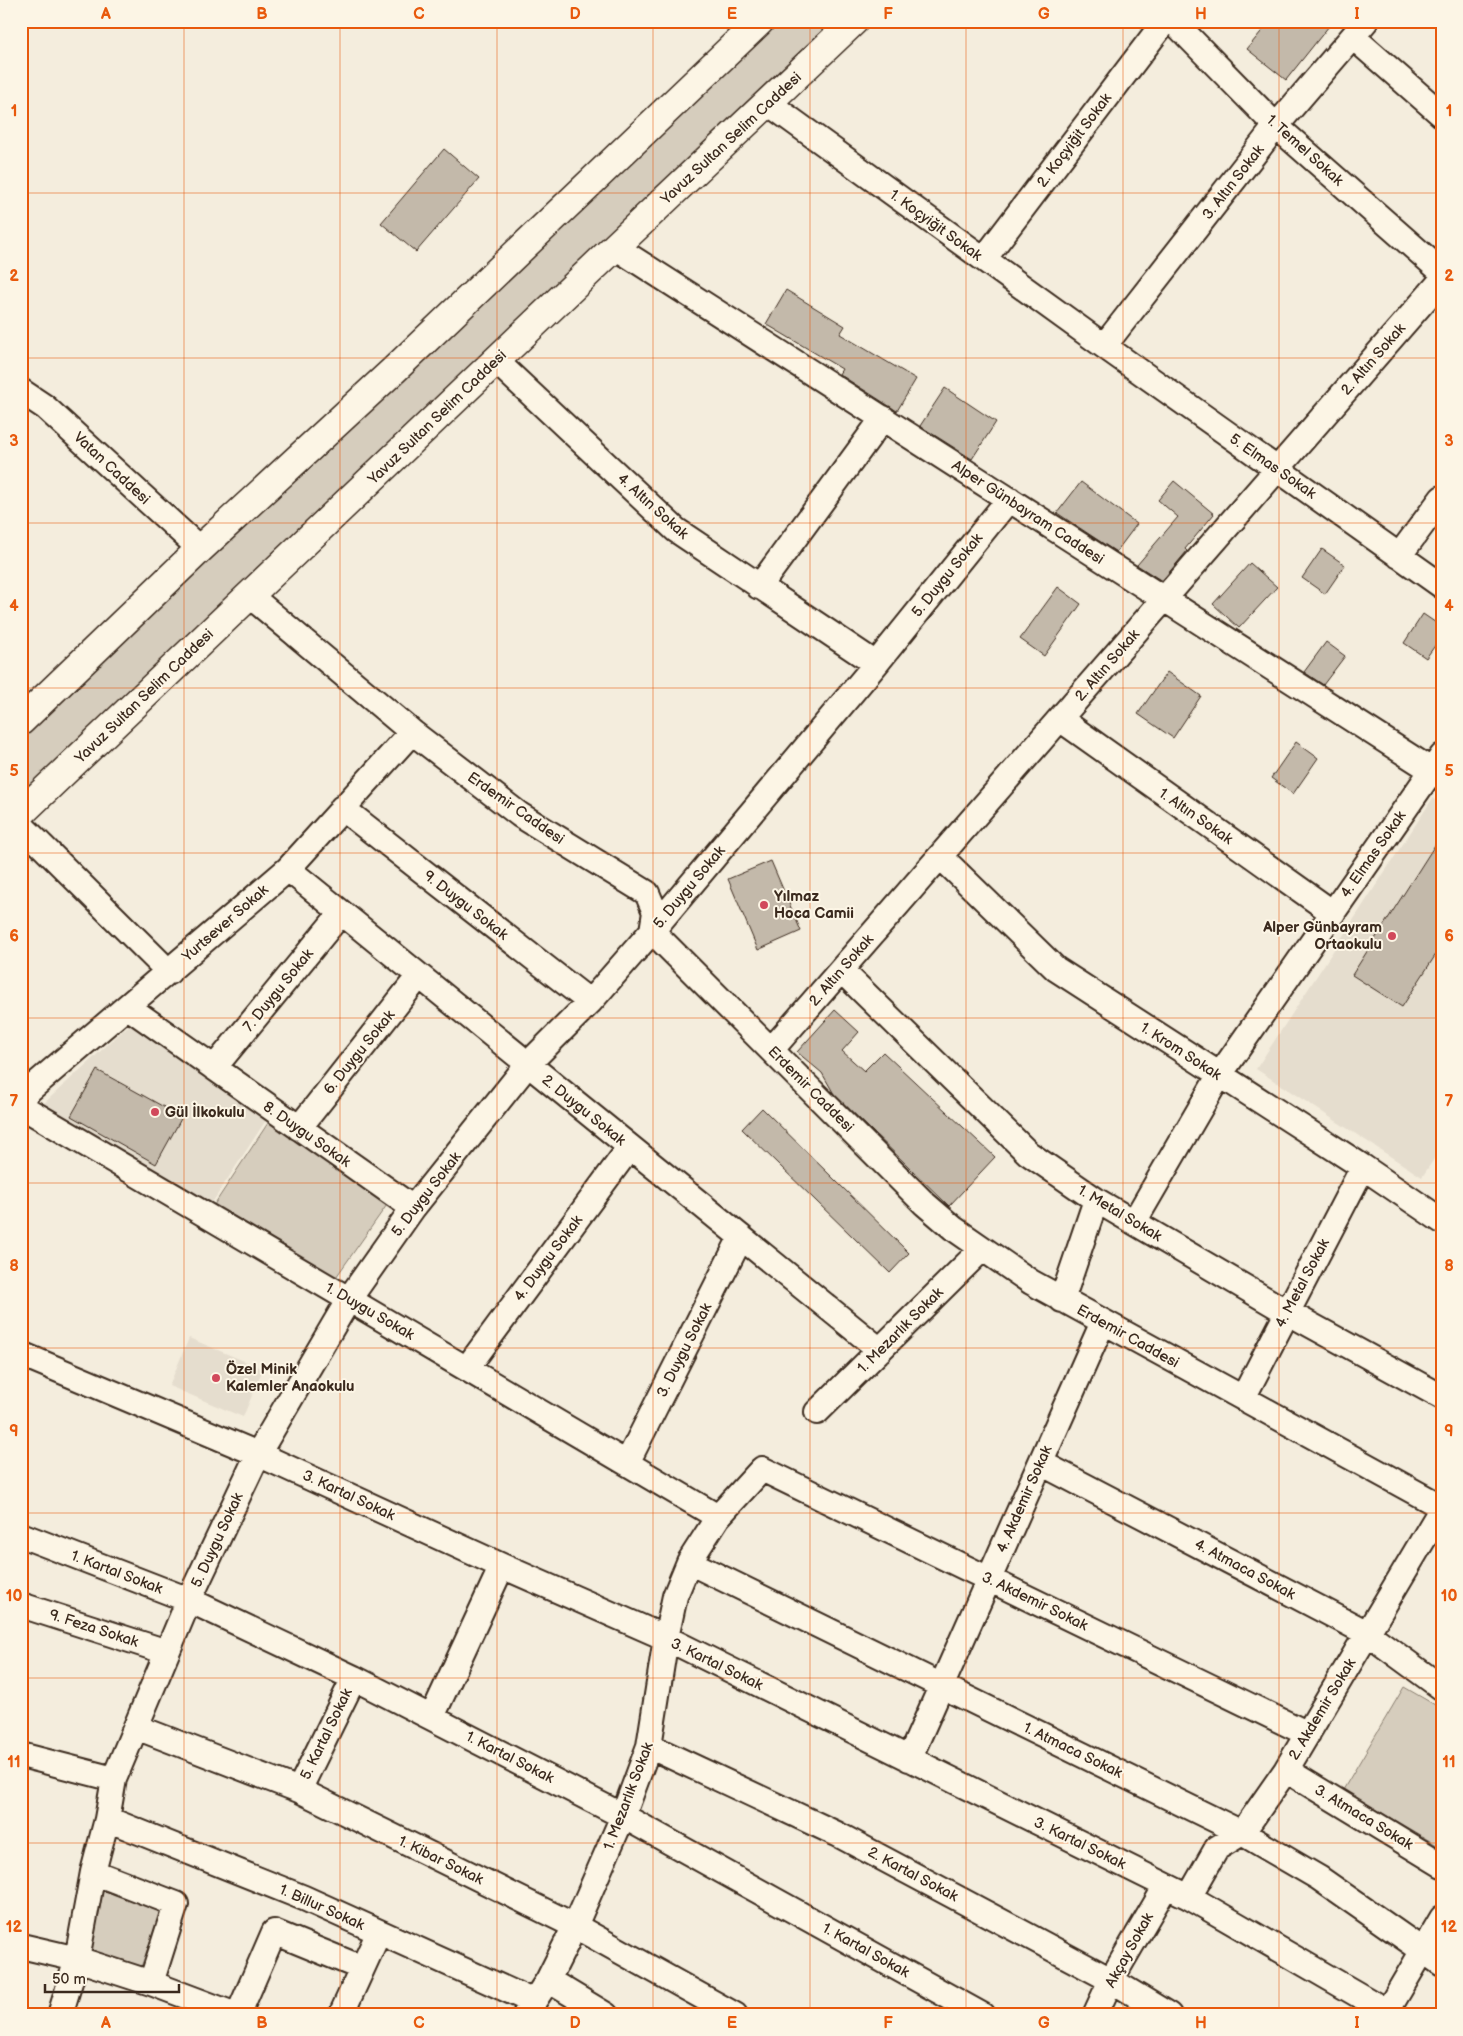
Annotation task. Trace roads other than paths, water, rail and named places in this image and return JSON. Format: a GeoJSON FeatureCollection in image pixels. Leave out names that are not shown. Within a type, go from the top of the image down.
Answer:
{"type":"FeatureCollection","features":[{"type":"Feature","properties":{"kind":"main road"},"geometry":{"type":"LineString","coordinates":[[21,721],[200,549],[394,370],[760,21]]}},
{"type":"Feature","properties":{"kind":"main road","name":"Yavuz Sultan Selim Caddesi"},"geometry":{"type":"LineString","coordinates":[[21,813],[614,247],[854,21]]}},
{"type":"Feature","properties":{"kind":"street","name":"2. Koçyiğit Sokak"},"geometry":{"type":"LineString","coordinates":[[984,259],[1165,21]]}},
{"type":"Feature","properties":{"kind":"street","name":"1. Temel Sokak"},"geometry":{"type":"LineString","coordinates":[[1173,21],[1276,126],[1442,272]]}},
{"type":"Feature","properties":{"kind":"street","name":"3. Altın Sokak"},"geometry":{"type":"LineString","coordinates":[[1104,346],[1276,126],[1359,29]]}},
{"type":"Feature","properties":{"kind":"street"},"geometry":{"type":"LineString","coordinates":[[1359,29],[1442,115]]}},
{"type":"Feature","properties":{"kind":"street","name":"1. Koçyiğit Sokak"},"geometry":{"type":"LineString","coordinates":[[768,103],[1104,346]]}},
{"type":"Feature","properties":{"kind":"street","name":"Alper Günbayram Caddesi"},"geometry":{"type":"LineString","coordinates":[[614,247],[1164,599],[1438,768]]}},
{"type":"Feature","properties":{"kind":"street","name":"2. Altın Sokak"},"geometry":{"type":"LineString","coordinates":[[772,1049],[1442,280]]}},
{"type":"Feature","properties":{"kind":"street","name":"5. Elmas Sokak"},"geometry":{"type":"LineString","coordinates":[[1104,346],[1442,586]]}},
{"type":"Feature","properties":{"kind":"street","name":"4. Altın Sokak"},"geometry":{"type":"LineString","coordinates":[[496,361],[676,530],[876,664]]}},
{"type":"Feature","properties":{"kind":"street","name":"Vatan Caddesi"},"geometry":{"type":"LineString","coordinates":[[21,391],[45,407],[200,549]]}},
{"type":"Feature","properties":{"kind":"street"},"geometry":{"type":"LineString","coordinates":[[759,587],[883,418]]}},
{"type":"Feature","properties":{"kind":"street"},"geometry":{"type":"LineString","coordinates":[[1399,556],[1442,498]]}},
{"type":"Feature","properties":{"kind":"street","name":"5. Duygu Sokak"},"geometry":{"type":"LineString","coordinates":[[60,2015],[77,1959],[92,1872],[107,1819],[114,1779],[189,1600],[258,1454],[348,1299],[412,1208],[528,1064],[590,1002],[652,931],[876,664],[1009,499]]}},
{"type":"Feature","properties":{"kind":"street","name":"Erdemir Caddesi"},"geometry":{"type":"LineString","coordinates":[[249,595],[412,732],[520,814],[647,892],[655,912],[652,931],[925,1204],[954,1228],[1031,1282],[1062,1300],[1442,1508]]}},
{"type":"Feature","properties":{"kind":"street","name":"1. Altın Sokak"},"geometry":{"type":"LineString","coordinates":[[1060,719],[1333,912]]}},
{"type":"Feature","properties":{"kind":"street","name":"Yurtsever Sokak"},"geometry":{"type":"LineString","coordinates":[[21,1097],[288,869],[412,732]]}},
{"type":"Feature","properties":{"kind":"street","name":"4. Elmas Sokak"},"geometry":{"type":"LineString","coordinates":[[1134,1222],[1219,1076],[1333,912],[1438,768]]}},
{"type":"Feature","properties":{"kind":"street","name":"9. Duygu Sokak"},"geometry":{"type":"LineString","coordinates":[[342,808],[590,1002]]}},
{"type":"Feature","properties":{"kind":"street"},"geometry":{"type":"LineString","coordinates":[[21,825],[169,972]]}},
{"type":"Feature","properties":{"kind":"street","name":"1. Krom Sokak"},"geometry":{"type":"LineString","coordinates":[[940,856],[1056,969],[1219,1076],[1363,1167],[1442,1221]]}},
{"type":"Feature","properties":{"kind":"street","name":"2. Duygu Sokak"},"geometry":{"type":"LineString","coordinates":[[288,869],[880,1350]]}},
{"type":"Feature","properties":{"kind":"street","name":"7. Duygu Sokak"},"geometry":{"type":"LineString","coordinates":[[214,1068],[341,912]]}},
{"type":"Feature","properties":{"kind":"street","name":"1. Metal Sokak"},"geometry":{"type":"LineString","coordinates":[[841,970],[1028,1153],[1096,1200],[1287,1312],[1442,1397]]}},
{"type":"Feature","properties":{"kind":"street","name":"6. Duygu Sokak"},"geometry":{"type":"LineString","coordinates":[[299,1128],[420,976]]}},
{"type":"Feature","properties":{"kind":"street","name":"8. Duygu Sokak"},"geometry":{"type":"LineString","coordinates":[[128,1007],[412,1208]]}},
{"type":"Feature","properties":{"kind":"street","name":"1. Duygu Sokak"},"geometry":{"type":"LineString","coordinates":[[21,1106],[718,1517]]}},
{"type":"Feature","properties":{"kind":"street","name":"4. Duygu Sokak"},"geometry":{"type":"LineString","coordinates":[[467,1368],[630,1148]]}},
{"type":"Feature","properties":{"kind":"street","name":"4. Metal Sokak"},"geometry":{"type":"LineString","coordinates":[[1243,1398],[1363,1167]]}},
{"type":"Feature","properties":{"kind":"street"},"geometry":{"type":"LineString","coordinates":[[1062,1300],[1096,1200]]}},
{"type":"Feature","properties":{"kind":"street","name":"3. Duygu Sokak"},"geometry":{"type":"LineString","coordinates":[[627,1463],[741,1237]]}},
{"type":"Feature","properties":{"kind":"street","name":"1. Mezarlık Sokak"},"geometry":{"type":"LineString","coordinates":[[818,1412],[982,1249]]}},
{"type":"Feature","properties":{"kind":"street","name":"4. Akdemir Sokak"},"geometry":{"type":"LineString","coordinates":[[909,1759],[1103,1322]]}},
{"type":"Feature","properties":{"kind":"street","name":"3. Kartal Sokak"},"geometry":{"type":"LineString","coordinates":[[21,1354],[258,1454],[502,1566],[666,1638],[1189,1897],[1388,2014]]}},
{"type":"Feature","properties":{"kind":"street","name":"4. Atmaca Sokak"},"geometry":{"type":"LineString","coordinates":[[1040,1463],[1367,1633],[1442,1688]]}},
{"type":"Feature","properties":{"kind":"street","name":"1. Mezarlık Sokak"},"geometry":{"type":"LineString","coordinates":[[529,2008],[548,1980],[575,1926],[624,1816],[649,1746],[666,1638],[675,1596],[690,1562],[718,1517],[762,1469]]}},
{"type":"Feature","properties":{"kind":"street","name":"3. Akdemir Sokak"},"geometry":{"type":"LineString","coordinates":[[762,1469],[1308,1734]]}},
{"type":"Feature","properties":{"kind":"street","name":"2. Akdemir Sokak"},"geometry":{"type":"LineString","coordinates":[[1189,1897],[1217,1848],[1242,1833],[1286,1770],[1442,1508]]}},
{"type":"Feature","properties":{"kind":"street","name":"1. Kartal Sokak"},"geometry":{"type":"LineString","coordinates":[[21,1536],[189,1600],[354,1678],[624,1816],[982,2015]]}},
{"type":"Feature","properties":{"kind":"street","name":"1. Atmaca Sokak"},"geometry":{"type":"LineString","coordinates":[[690,1562],[1242,1833],[1319,1878],[1442,1964]]}},
{"type":"Feature","properties":{"kind":"street"},"geometry":{"type":"LineString","coordinates":[[432,1717],[502,1566]]}},
{"type":"Feature","properties":{"kind":"street","name":"9. Feza Sokak"},"geometry":{"type":"LineString","coordinates":[[21,1605],[167,1652]]}},
{"type":"Feature","properties":{"kind":"street","name":"5. Kartal Sokak"},"geometry":{"type":"LineString","coordinates":[[299,1790],[354,1678]]}},
{"type":"Feature","properties":{"kind":"street","name":"1. Kibar Sokak"},"geometry":{"type":"LineString","coordinates":[[136,1727],[299,1790],[575,1926],[735,2015]]}},
{"type":"Feature","properties":{"kind":"street","name":"2. Kartal Sokak"},"geometry":{"type":"LineString","coordinates":[[649,1746],[837,1834],[1111,1980],[1169,2015]]}},
{"type":"Feature","properties":{"kind":"street"},"geometry":{"type":"LineString","coordinates":[[21,1755],[114,1779]]}},
{"type":"Feature","properties":{"kind":"street","name":"3. Atmaca Sokak"},"geometry":{"type":"LineString","coordinates":[[1286,1770],[1442,1864]]}},
{"type":"Feature","properties":{"kind":"street","name":"1. Billur Sokak"},"geometry":{"type":"LineString","coordinates":[[107,1819],[278,1887],[379,1932],[529,2008]]}},
{"type":"Feature","properties":{"kind":"street"},"geometry":{"type":"LineString","coordinates":[[92,1872],[176,1904],[151,1982]]}},
{"type":"Feature","properties":{"kind":"street","name":"Akçay Sokak"},"geometry":{"type":"LineString","coordinates":[[1095,2015],[1111,1980],[1166,1886]]}},
{"type":"Feature","properties":{"kind":"street"},"geometry":{"type":"LineString","coordinates":[[1388,2014],[1442,1918]]}},
{"type":"Feature","properties":{"kind":"street"},"geometry":{"type":"LineString","coordinates":[[21,1946],[77,1959],[151,1982],[237,2015],[274,1932],[362,1968]]}},
{"type":"Feature","properties":{"kind":"street"},"geometry":{"type":"LineString","coordinates":[[341,2015],[379,1932]]}},
{"type":"Feature","properties":{"kind":"street"},"geometry":{"type":"LineString","coordinates":[[548,1980],[606,2015]]}},
{"type":"Feature","properties":{"kind":"place","name":"Yılmaz Hoca Camii"},"geometry":{"type":"Point","coordinates":[764,905]}},
{"type":"Feature","properties":{"kind":"place","name":"Alper Günbayram Ortaokulu"},"geometry":{"type":"Point","coordinates":[1392,936]}},
{"type":"Feature","properties":{"kind":"place","name":"Gül İlkokulu"},"geometry":{"type":"Point","coordinates":[155,1112]}},
{"type":"Feature","properties":{"kind":"place","name":"Özel Minik Kalemler Anaokulu"},"geometry":{"type":"Point","coordinates":[216,1378]}}]}
